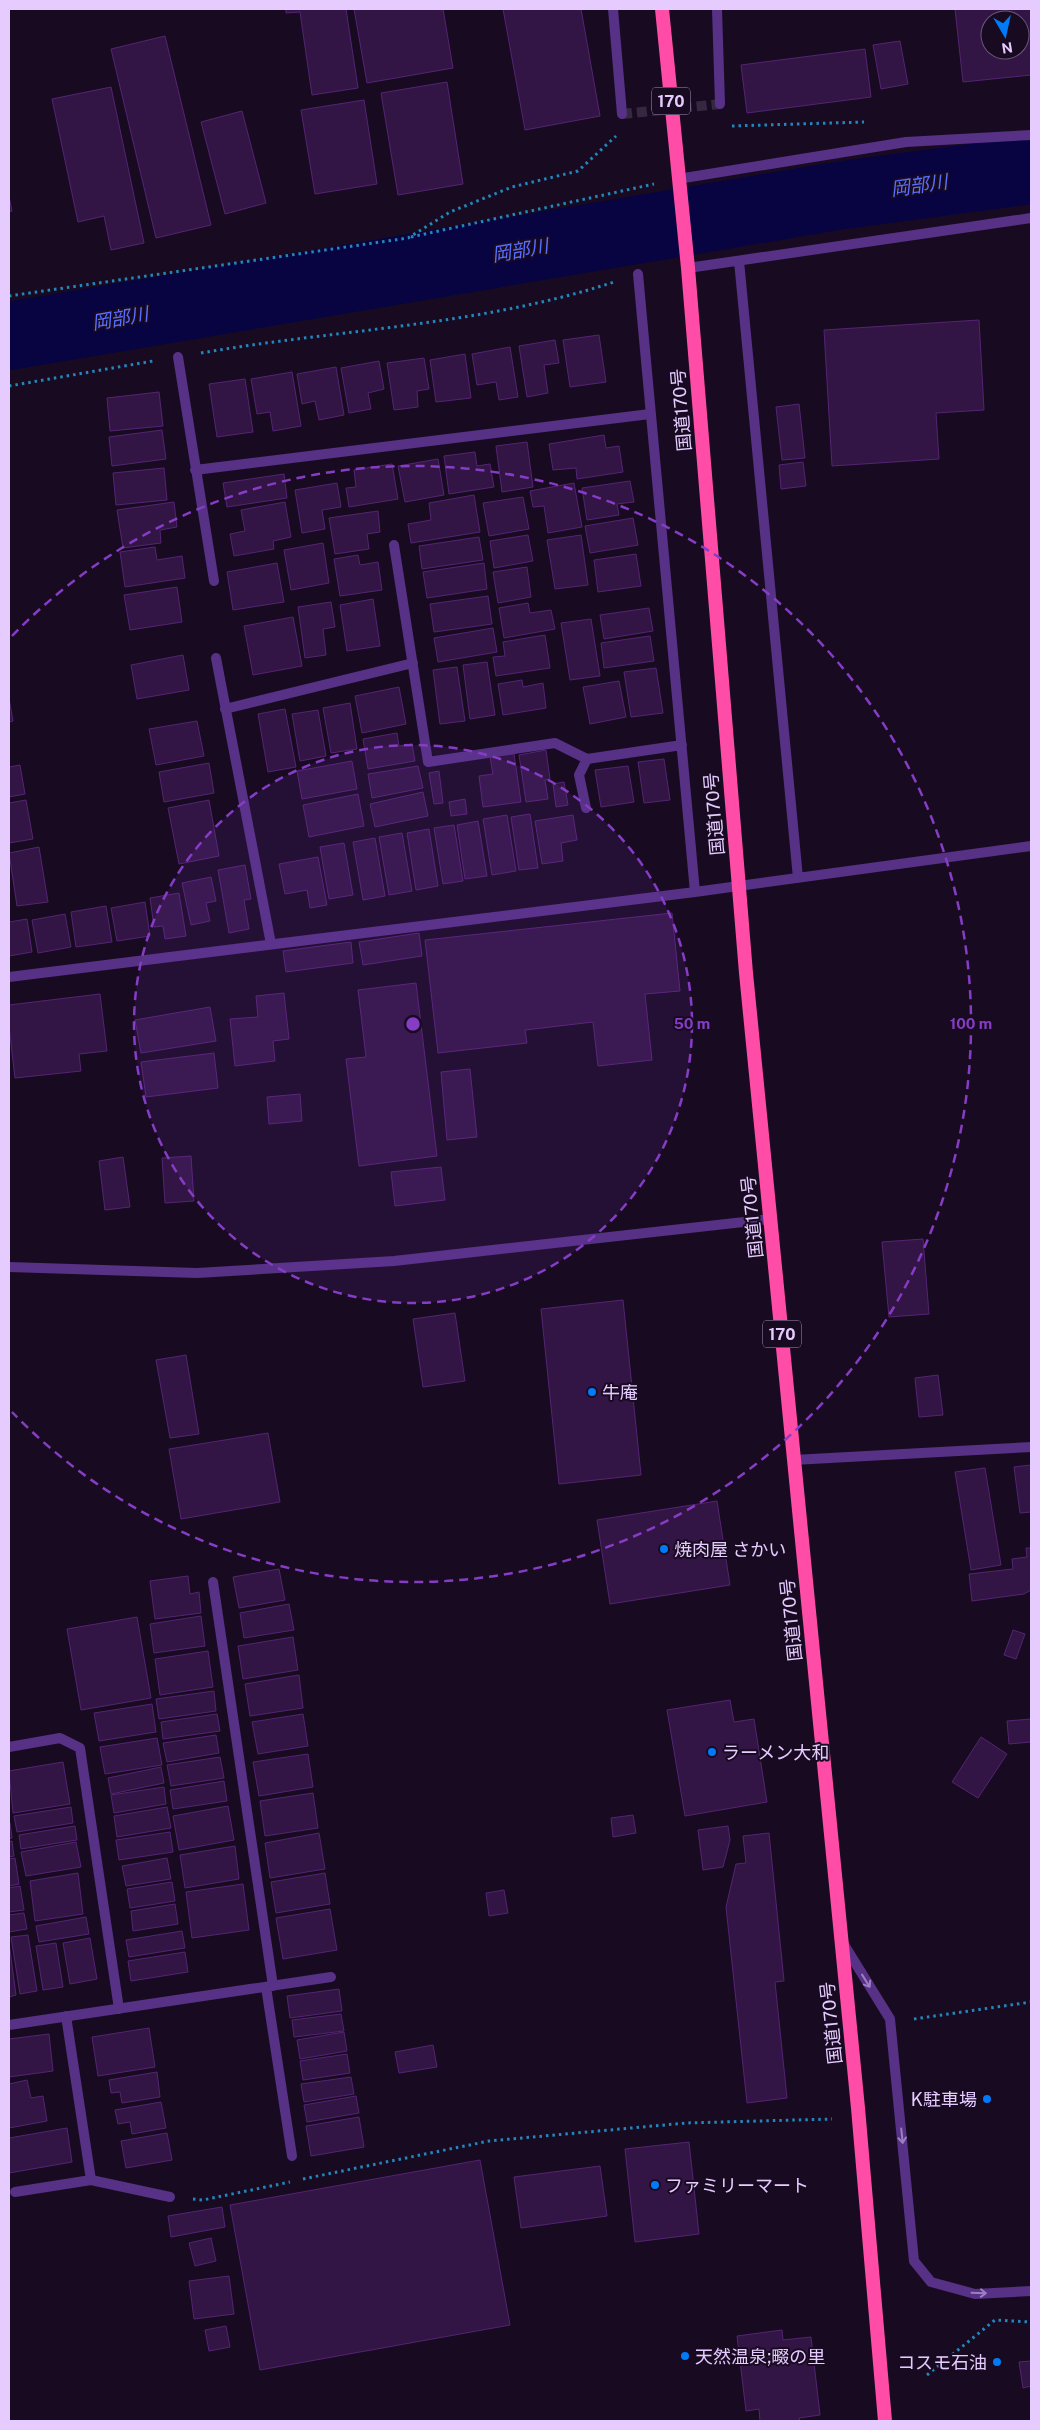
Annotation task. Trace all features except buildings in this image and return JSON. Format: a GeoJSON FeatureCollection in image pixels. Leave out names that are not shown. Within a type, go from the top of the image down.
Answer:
{"type":"FeatureCollection","features":[{"type":"Feature","properties":{"kind":"highway","name":"国道170号"},"geometry":{"type":"LineString","coordinates":[[662,9],[686,245],[746,973],[859,2119],[885,2421]]}},
{"type":"Feature","properties":{"kind":"street"},"geometry":{"type":"LineString","coordinates":[[613,9],[622,114]]}},
{"type":"Feature","properties":{"kind":"street"},"geometry":{"type":"LineString","coordinates":[[717,9],[720,104]]}},
{"type":"Feature","properties":{"kind":"street"},"geometry":{"type":"LineString","coordinates":[[679,186],[906,142],[1031,135]]}},
{"type":"Feature","properties":{"kind":"street"},"geometry":{"type":"LineString","coordinates":[[688,268],[1031,218]]}},
{"type":"Feature","properties":{"kind":"street"},"geometry":{"type":"LineString","coordinates":[[739,260],[798,878]]}},
{"type":"Feature","properties":{"kind":"street"},"geometry":{"type":"LineString","coordinates":[[638,274],[695,892]]}},
{"type":"Feature","properties":{"kind":"street"},"geometry":{"type":"LineString","coordinates":[[178,357],[214,581]]}},
{"type":"Feature","properties":{"kind":"street"},"geometry":{"type":"LineString","coordinates":[[195,470],[650,414]]}},
{"type":"Feature","properties":{"kind":"street"},"geometry":{"type":"LineString","coordinates":[[394,545],[428,762],[555,743],[586,758],[682,745]]}},
{"type":"Feature","properties":{"kind":"street"},"geometry":{"type":"LineString","coordinates":[[216,658],[271,944]]}},
{"type":"Feature","properties":{"kind":"street"},"geometry":{"type":"LineString","coordinates":[[225,709],[413,663]]}},
{"type":"Feature","properties":{"kind":"street"},"geometry":{"type":"LineString","coordinates":[[586,758],[579,775],[586,808]]}},
{"type":"Feature","properties":{"kind":"street"},"geometry":{"type":"LineString","coordinates":[[9,977],[695,892],[1031,846]]}},
{"type":"Feature","properties":{"kind":"street"},"geometry":{"type":"LineString","coordinates":[[9,1267],[197,1273],[385,1262],[771,1220]]}},
{"type":"Feature","properties":{"kind":"street"},"geometry":{"type":"LineString","coordinates":[[793,1460],[1031,1447]]}},
{"type":"Feature","properties":{"kind":"street"},"geometry":{"type":"LineString","coordinates":[[213,1582],[292,2156]]}},
{"type":"Feature","properties":{"kind":"street"},"geometry":{"type":"LineString","coordinates":[[9,1747],[60,1738],[80,1748],[119,2008]]}},
{"type":"Feature","properties":{"kind":"street"},"geometry":{"type":"LineString","coordinates":[[841,1939],[890,2019],[914,2260],[931,2282],[975,2294],[1031,2291]]}},
{"type":"Feature","properties":{"kind":"street"},"geometry":{"type":"LineString","coordinates":[[9,2025],[331,1978]]}},
{"type":"Feature","properties":{"kind":"street"},"geometry":{"type":"LineString","coordinates":[[66,2016],[91,2180]]}},
{"type":"Feature","properties":{"kind":"street"},"geometry":{"type":"LineString","coordinates":[[15,2192],[91,2180],[170,2197]]}},
{"type":"Feature","properties":{"kind":"path"},"geometry":{"type":"LineString","coordinates":[[722,127],[870,121]]}},
{"type":"Feature","properties":{"kind":"path"},"geometry":{"type":"LineString","coordinates":[[408,238],[450,212],[512,187],[578,171],[619,133]]}},
{"type":"Feature","properties":{"kind":"path"},"geometry":{"type":"LineString","coordinates":[[9,296],[408,238],[679,186]]}},
{"type":"Feature","properties":{"kind":"path"},"geometry":{"type":"LineString","coordinates":[[9,386],[178,357],[466,318],[584,292],[638,274]]}},
{"type":"Feature","properties":{"kind":"path"},"geometry":{"type":"LineString","coordinates":[[906,2020],[1031,2002]]}},
{"type":"Feature","properties":{"kind":"path"},"geometry":{"type":"LineString","coordinates":[[170,2197],[203,2200],[489,2140],[686,2122],[804,2118],[859,2119]]}},
{"type":"Feature","properties":{"kind":"path"},"geometry":{"type":"LineString","coordinates":[[927,2375],[995,2320],[1031,2322]]}},
{"type":"Feature","properties":{"kind":"waterway","name":"岡部川"},"geometry":{"type":"LineString","coordinates":[[9,336],[843,195],[1031,170]]}},
{"type":"Feature","properties":{"kind":"tunnel"},"geometry":{"type":"LineString","coordinates":[[622,114],[720,104]]}},
{"type":"Feature","properties":{"kind":"place","name":"牛庵"},"geometry":{"type":"Point","coordinates":[592,1392]}},
{"type":"Feature","properties":{"kind":"place","name":"焼肉屋 さかい"},"geometry":{"type":"Point","coordinates":[664,1549]}},
{"type":"Feature","properties":{"kind":"place","name":"ラーメン大和"},"geometry":{"type":"Point","coordinates":[712,1752]}},
{"type":"Feature","properties":{"kind":"place","name":"K駐車場"},"geometry":{"type":"Point","coordinates":[987,2099]}},
{"type":"Feature","properties":{"kind":"place","name":"ファミリーマート"},"geometry":{"type":"Point","coordinates":[655,2185]}},
{"type":"Feature","properties":{"kind":"place","name":"天然温泉;畷の里"},"geometry":{"type":"Point","coordinates":[685,2356]}},
{"type":"Feature","properties":{"kind":"place","name":"コスモ石油"},"geometry":{"type":"Point","coordinates":[997,2362]}}]}
